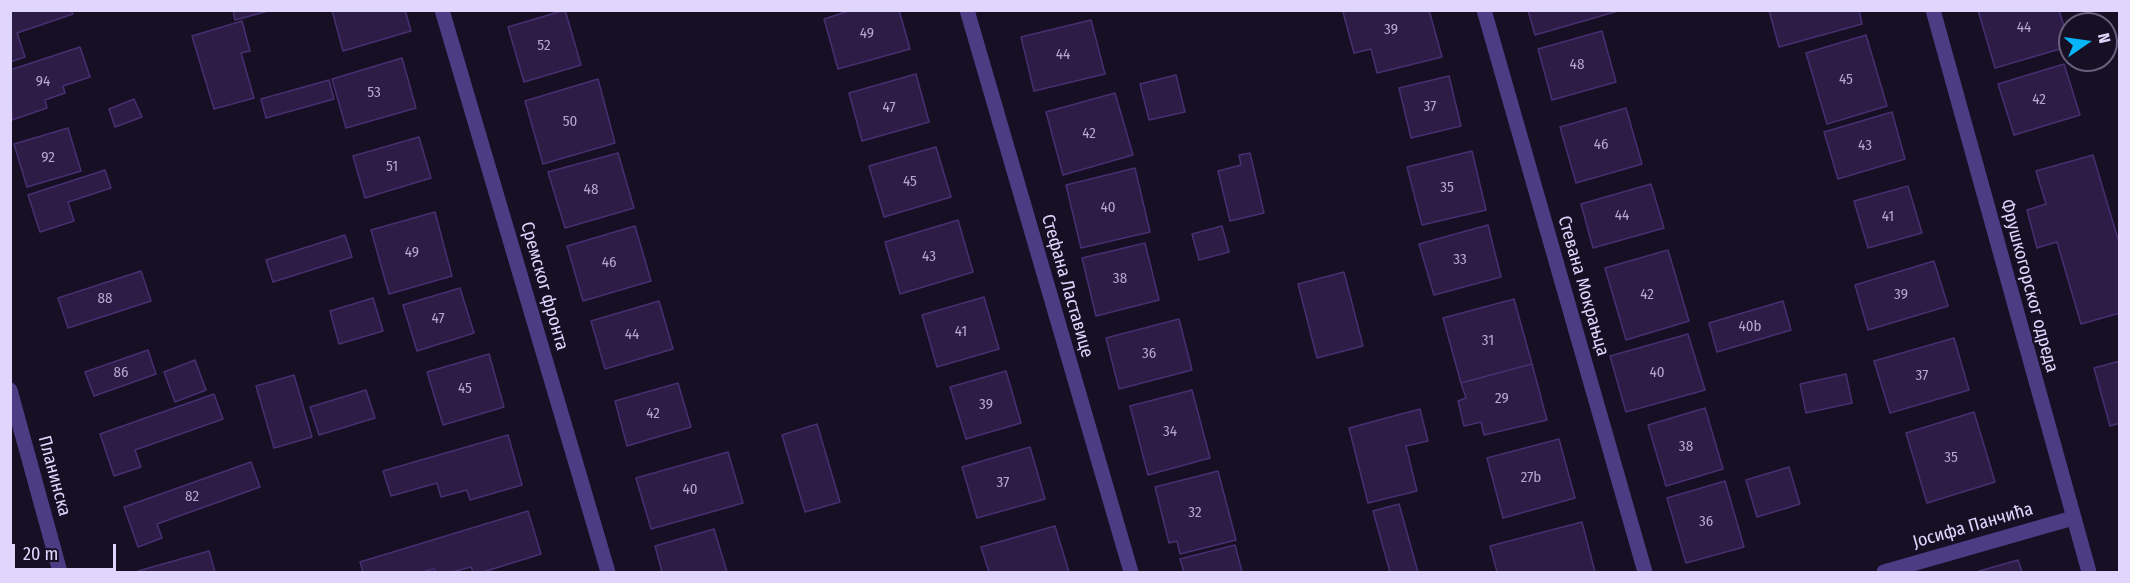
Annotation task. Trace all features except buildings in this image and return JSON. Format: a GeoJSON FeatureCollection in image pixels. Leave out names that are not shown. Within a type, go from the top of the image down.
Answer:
{"type":"FeatureCollection","features":[{"type":"Feature","properties":{"kind":"street","name":"Сремског фронта"},"geometry":{"type":"LineString","coordinates":[[442,10],[608,573]]}},
{"type":"Feature","properties":{"kind":"street","name":"Стефана Ластавице"},"geometry":{"type":"LineString","coordinates":[[967,10],[1131,573]]}},
{"type":"Feature","properties":{"kind":"street","name":"Стевана Мокрањца"},"geometry":{"type":"LineString","coordinates":[[1484,10],[1645,573]]}},
{"type":"Feature","properties":{"kind":"street","name":"Фрушкогорског одреда"},"geometry":{"type":"LineString","coordinates":[[1933,10],[2089,573]]}},
{"type":"Feature","properties":{"kind":"street","name":"Планинска"},"geometry":{"type":"LineString","coordinates":[[10,390],[60,573]]}},
{"type":"Feature","properties":{"kind":"street","name":"Јосифа Панчића"},"geometry":{"type":"LineString","coordinates":[[1884,573],[2073,518]]}}]}
